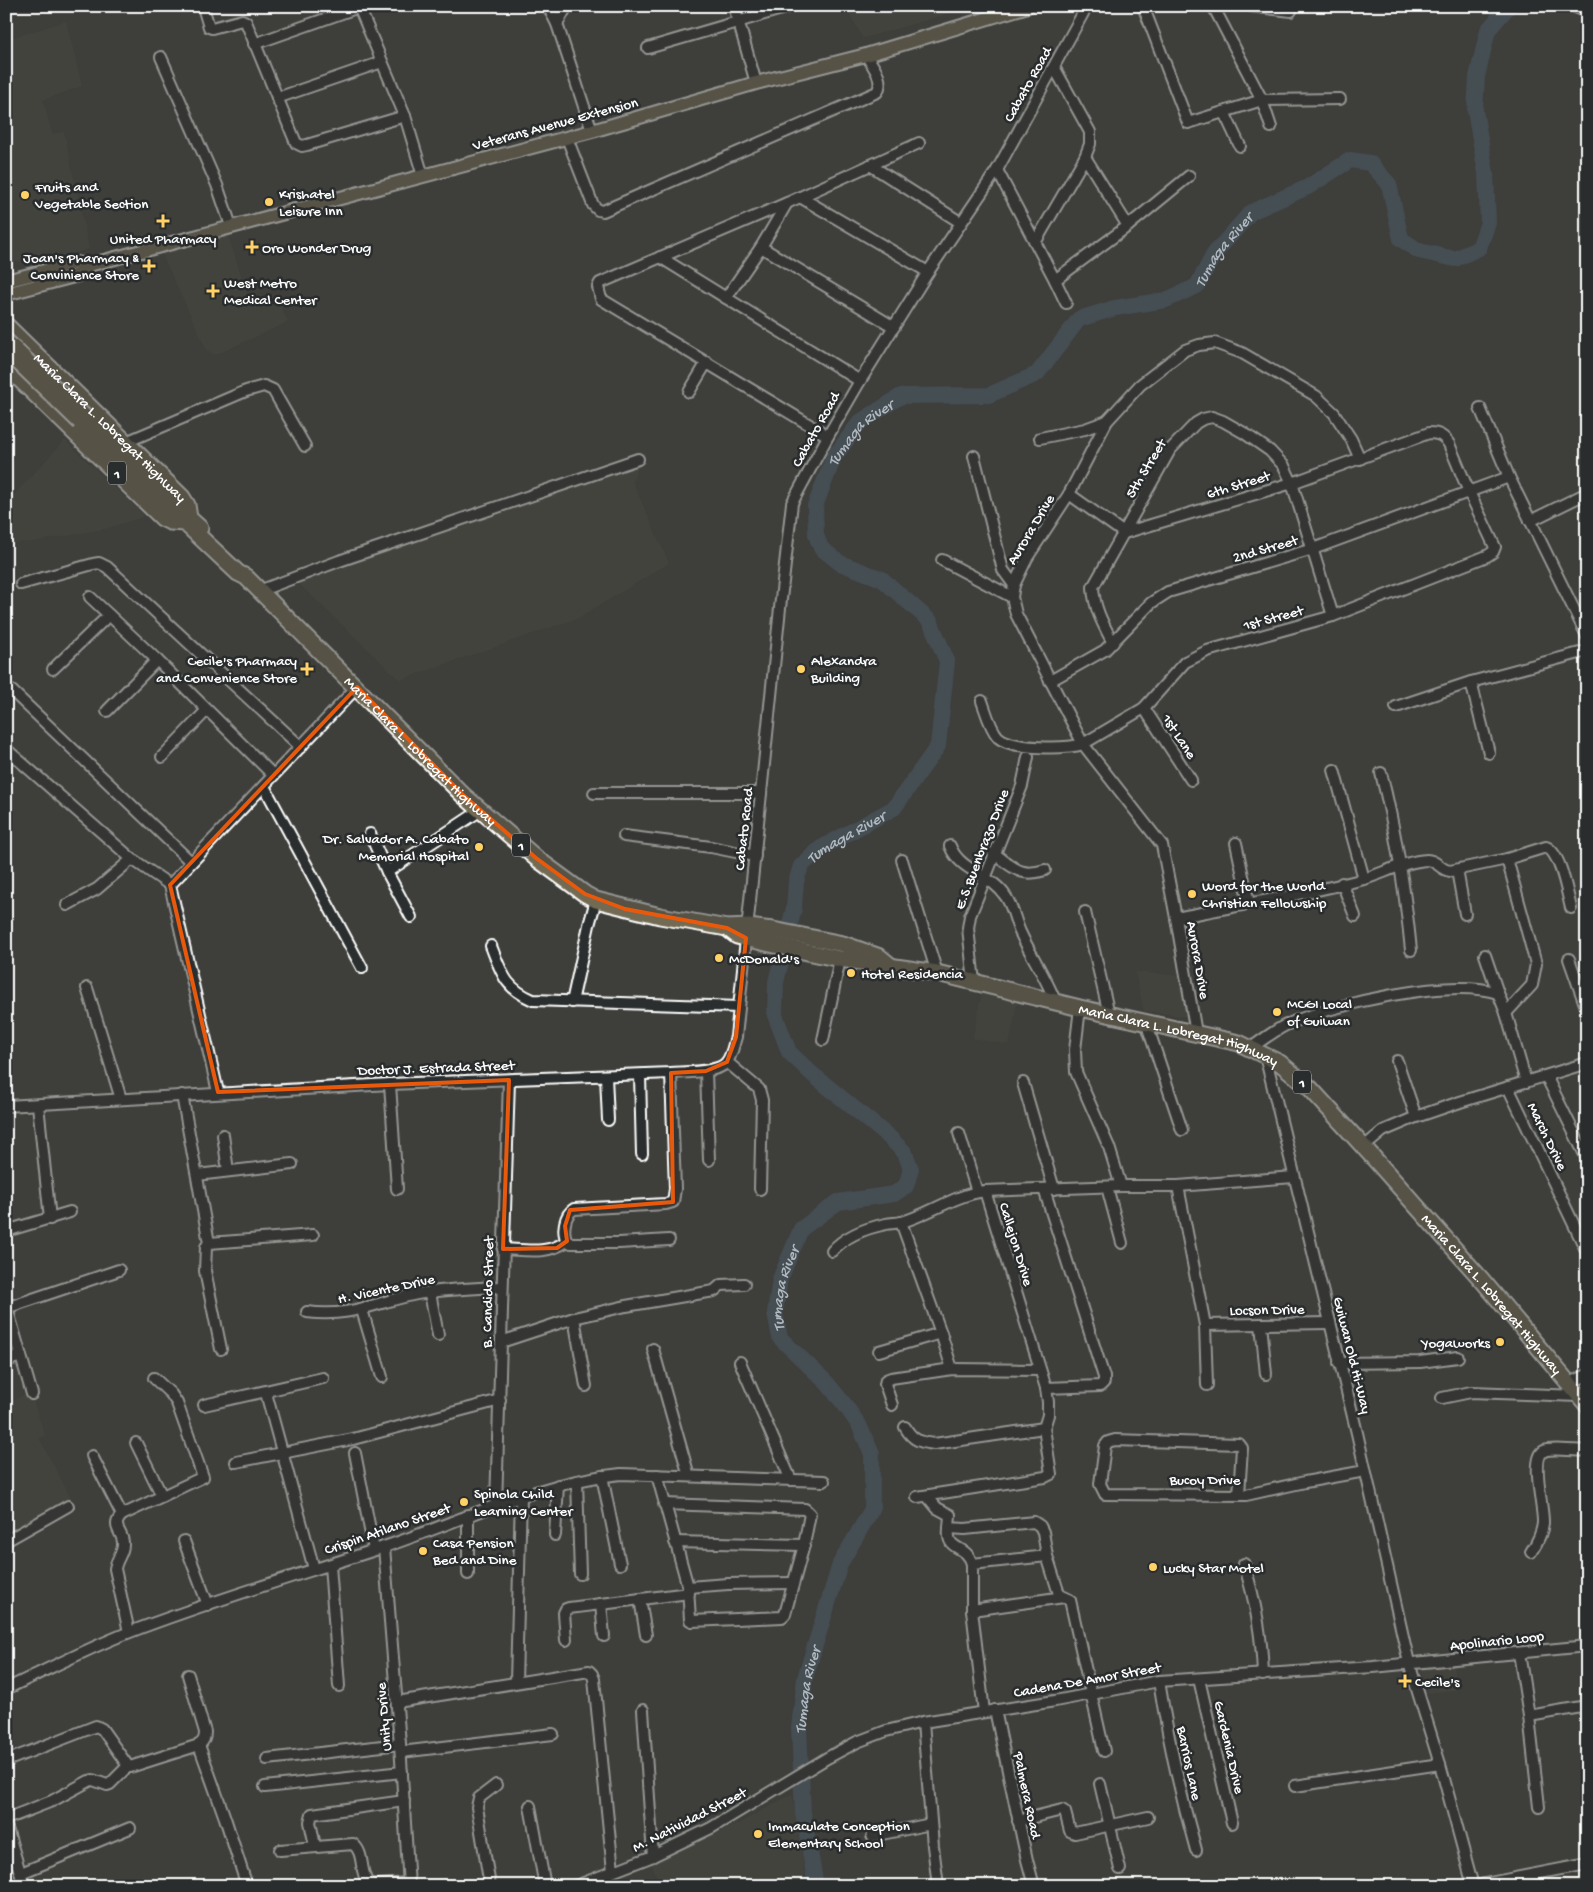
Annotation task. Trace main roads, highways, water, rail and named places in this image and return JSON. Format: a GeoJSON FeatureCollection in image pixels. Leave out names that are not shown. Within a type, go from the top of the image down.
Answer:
{"type":"FeatureCollection","features":[{"type":"Feature","properties":{"kind":"highway","name":"Maria Clara L. Lobregat Highway"},"geometry":{"type":"LineString","coordinates":[[6,326],[182,497],[187,505],[187,520],[238,573],[252,584],[358,687],[463,795],[561,878],[596,900],[651,914],[810,945],[843,944],[880,957],[891,966]]}},
{"type":"Feature","properties":{"kind":"highway"},"geometry":{"type":"LineString","coordinates":[[21,380],[41,359]]}},
{"type":"Feature","properties":{"kind":"highway","name":"Maria Clara L. Lobregat Highway"},"geometry":{"type":"LineString","coordinates":[[6,366],[162,518],[170,522],[187,520]]}},
{"type":"Feature","properties":{"kind":"highway"},"geometry":{"type":"LineString","coordinates":[[55,413],[75,392]]}},
{"type":"Feature","properties":{"kind":"highway","name":"Maria Clara L. Lobregat Highway"},"geometry":{"type":"LineString","coordinates":[[810,945],[840,960],[937,973],[1080,1008],[1196,1033],[1251,1048],[1280,1063],[1310,1088],[1364,1147],[1482,1280],[1583,1401]]}},
{"type":"Feature","properties":{"kind":"main road","name":"Veterans Avenue Extension"},"geometry":{"type":"LineString","coordinates":[[6,281],[75,263],[90,264],[567,138],[866,55],[1028,6]]}},
{"type":"Feature","properties":{"kind":"main road","name":"Veterans Avenue Extension"},"geometry":{"type":"LineString","coordinates":[[6,294],[78,275],[90,264]]}},
{"type":"Feature","properties":{"kind":"main road"},"geometry":{"type":"LineString","coordinates":[[6,339],[170,510],[187,520]]}},
{"type":"Feature","properties":{"kind":"main road"},"geometry":{"type":"LineString","coordinates":[[6,352],[82,420]]}},
{"type":"Feature","properties":{"kind":"waterway","name":"Tumaga River"},"geometry":{"type":"LineString","coordinates":[[816,1886],[803,1813],[799,1728],[805,1678],[840,1564],[872,1509],[872,1454],[859,1425],[845,1405],[827,1383],[780,1338],[775,1313],[780,1279],[801,1229],[838,1202],[894,1194],[906,1186],[911,1169],[905,1153],[889,1137],[811,1073],[789,1052],[775,1015],[776,982],[794,908],[796,882],[801,866],[821,848],[894,808],[938,746],[947,661],[930,621],[882,579],[840,563],[821,548],[816,535],[815,506],[834,457],[860,422],[901,396],[989,395],[1037,374],[1079,319],[1115,308],[1166,300],[1197,286],[1214,254],[1251,212],[1308,187],[1350,160],[1370,163],[1389,184],[1401,239],[1419,251],[1455,259],[1479,248],[1488,223],[1486,173],[1475,111],[1477,77],[1488,30],[1509,6]]}},
{"type":"Feature","properties":{"kind":"place","name":"Fruits and Vegetable Section"},"geometry":{"type":"Point","coordinates":[25,195]}},
{"type":"Feature","properties":{"kind":"place","name":"Krishatel Leisure Inn"},"geometry":{"type":"Point","coordinates":[269,202]}},
{"type":"Feature","properties":{"kind":"place","name":"United Pharmacy"},"geometry":{"type":"Point","coordinates":[163,221]}},
{"type":"Feature","properties":{"kind":"place","name":"Oro Wonder Drug"},"geometry":{"type":"Point","coordinates":[252,247]}},
{"type":"Feature","properties":{"kind":"place","name":"Joan's Pharmacy & Convinience Store"},"geometry":{"type":"Point","coordinates":[149,266]}},
{"type":"Feature","properties":{"kind":"place","name":"West Metro Medical Center"},"geometry":{"type":"Point","coordinates":[213,291]}},
{"type":"Feature","properties":{"kind":"place","name":"Cecile's Pharmacy and Convenience Store"},"geometry":{"type":"Point","coordinates":[307,669]}},
{"type":"Feature","properties":{"kind":"place","name":"Alexandra Building"},"geometry":{"type":"Point","coordinates":[801,669]}},
{"type":"Feature","properties":{"kind":"place","name":"Dr. Salvador A. Cabato Memorial Hospital"},"geometry":{"type":"Point","coordinates":[479,847]}},
{"type":"Feature","properties":{"kind":"place","name":"Word for the World Christian Fellowship"},"geometry":{"type":"Point","coordinates":[1192,894]}},
{"type":"Feature","properties":{"kind":"place","name":"McDonald's"},"geometry":{"type":"Point","coordinates":[719,958]}},
{"type":"Feature","properties":{"kind":"place","name":"Hotel Residencia"},"geometry":{"type":"Point","coordinates":[851,973]}},
{"type":"Feature","properties":{"kind":"place","name":"MCGI Local of Guiwan"},"geometry":{"type":"Point","coordinates":[1277,1012]}},
{"type":"Feature","properties":{"kind":"place","name":"Yogaworks"},"geometry":{"type":"Point","coordinates":[1500,1342]}},
{"type":"Feature","properties":{"kind":"place","name":"Spinola Child Learning Center"},"geometry":{"type":"Point","coordinates":[464,1502]}},
{"type":"Feature","properties":{"kind":"place","name":"Casa Pension Bed and Dine"},"geometry":{"type":"Point","coordinates":[423,1551]}},
{"type":"Feature","properties":{"kind":"place","name":"Lucky Star Motel"},"geometry":{"type":"Point","coordinates":[1153,1567]}},
{"type":"Feature","properties":{"kind":"place","name":"Cecile's"},"geometry":{"type":"Point","coordinates":[1405,1681]}},
{"type":"Feature","properties":{"kind":"place","name":"Immaculate Conception Elementary School"},"geometry":{"type":"Point","coordinates":[758,1834]}}]}
